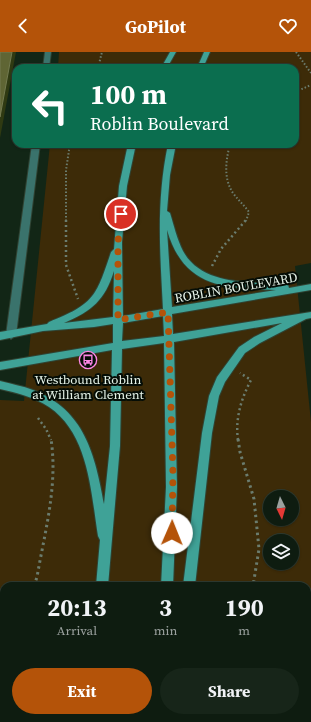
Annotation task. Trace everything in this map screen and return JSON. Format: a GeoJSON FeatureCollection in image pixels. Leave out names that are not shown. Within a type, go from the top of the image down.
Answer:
{"type":"FeatureCollection","features":[{"type":"Feature","properties":{"kind":"main road"},"geometry":{"type":"LineString","coordinates":[[166,64],[172,52]]}},
{"type":"Feature","properties":{"kind":"main road"},"geometry":{"type":"LineString","coordinates":[[202,64],[208,52]]}},
{"type":"Feature","properties":{"kind":"main road"},"geometry":{"type":"LineString","coordinates":[[102,582],[115,446],[118,242],[123,186],[131,148]]}},
{"type":"Feature","properties":{"kind":"main road"},"geometry":{"type":"LineString","coordinates":[[167,582],[172,533],[173,474],[168,312],[162,228],[171,148]]}},
{"type":"Feature","properties":{"kind":"main road"},"geometry":{"type":"LineString","coordinates":[[164,208],[182,257],[195,271],[204,276],[229,284],[300,288]]}},
{"type":"Feature","properties":{"kind":"main road"},"geometry":{"type":"LineString","coordinates":[[43,328],[72,316],[87,307],[102,290],[118,242]]}},
{"type":"Feature","properties":{"kind":"main road","name":"ROBLIN BOULEVARD"},"geometry":{"type":"LineString","coordinates":[[0,336],[43,328],[94,324],[311,287]]}},
{"type":"Feature","properties":{"kind":"main road"},"geometry":{"type":"LineString","coordinates":[[0,366],[307,316]]}},
{"type":"Feature","properties":{"kind":"main road"},"geometry":{"type":"LineString","coordinates":[[189,582],[207,433],[214,396],[221,380],[242,350],[257,340],[307,316]]}},
{"type":"Feature","properties":{"kind":"main road"},"geometry":{"type":"LineString","coordinates":[[0,385],[32,393],[53,403],[67,415],[79,432],[86,451],[106,548]]}},
{"type":"Feature","properties":{"kind":"street"},"geometry":{"type":"LineString","coordinates":[[46,64],[48,52]]}},
{"type":"Feature","properties":{"kind":"street"},"geometry":{"type":"LineString","coordinates":[[11,335],[35,148]]}},
{"type":"Feature","properties":{"kind":"path"},"geometry":{"type":"LineString","coordinates":[[99,64],[102,52]]}},
{"type":"Feature","properties":{"kind":"path"},"geometry":{"type":"LineString","coordinates":[[296,52],[311,73]]}},
{"type":"Feature","properties":{"kind":"path"},"geometry":{"type":"LineString","coordinates":[[299,90],[311,85]]}},
{"type":"Feature","properties":{"kind":"path"},"geometry":{"type":"LineString","coordinates":[[69,148],[66,170],[66,265],[79,304],[87,307]]}},
{"type":"Feature","properties":{"kind":"path"},"geometry":{"type":"LineString","coordinates":[[204,276],[216,261],[221,249],[249,216],[250,212],[236,198],[226,178],[225,164],[229,148]]}},
{"type":"Feature","properties":{"kind":"path"},"geometry":{"type":"LineString","coordinates":[[229,368],[251,380],[244,393],[236,425],[240,452],[254,499],[259,549],[254,582]]}},
{"type":"Feature","properties":{"kind":"path"},"geometry":{"type":"LineString","coordinates":[[35,582],[44,541],[52,489],[53,461],[51,440],[46,427],[38,418]]}},
{"type":"Feature","properties":{"kind":"shaded area"},"geometry":{"type":"Polygon","coordinates":[[[59,52],[311,52],[311,263],[295,266],[311,422],[311,582],[0,582],[0,400],[24,401],[50,148],[299,148],[299,64],[58,64],[59,52]]]}},
{"type":"Feature","properties":{"kind":"building"},"geometry":{"type":"Polygon","coordinates":[[[0,52],[12,52],[0,117],[0,52]]]}},
{"type":"Feature","properties":{"kind":"place","name":"Westbound Roblin at William Clement"},"geometry":{"type":"Point","coordinates":[88,360]}},
{"type":"Feature","properties":{"kind":"route"},"geometry":{"type":"LineString","coordinates":[[121,214],[118,242],[118,320],[168,312],[173,474],[172,533]]}}]}
